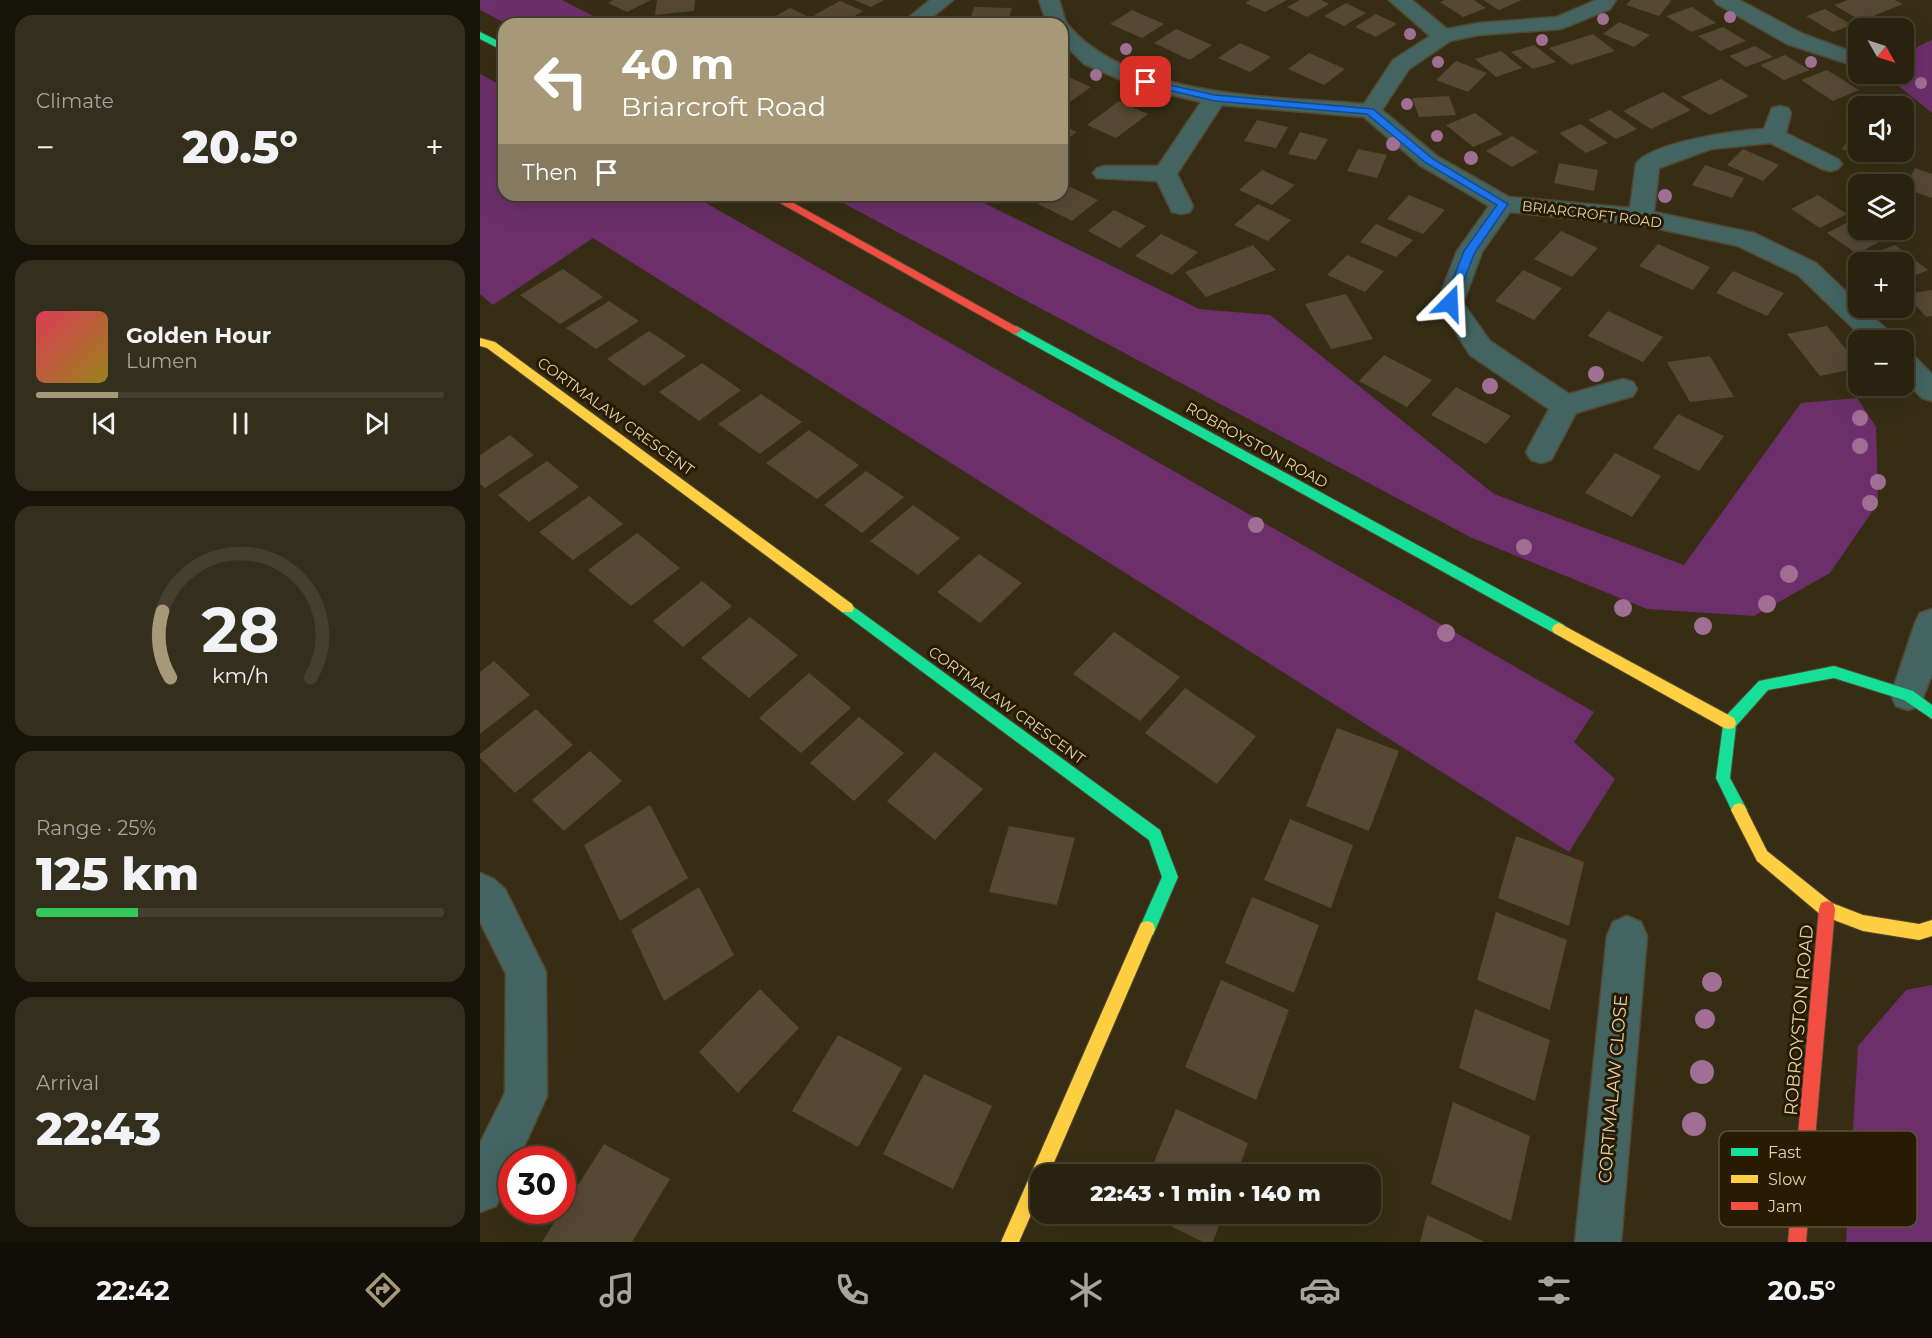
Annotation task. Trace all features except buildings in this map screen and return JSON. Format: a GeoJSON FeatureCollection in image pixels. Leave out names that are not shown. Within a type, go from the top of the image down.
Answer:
{"type":"FeatureCollection","features":[{"type":"Feature","properties":{"kind":"main road"},"geometry":{"type":"LineString","coordinates":[[480,35],[498,45]]}},
{"type":"Feature","properties":{"kind":"main road","name":"ROBROYSTON ROAD"},"geometry":{"type":"LineString","coordinates":[[782,201],[1729,723]]}},
{"type":"Feature","properties":{"kind":"main road","name":"CORTMALAW CRESCENT"},"geometry":{"type":"LineString","coordinates":[[480,342],[491,345],[1155,835],[1170,877],[1010,1242]]}},
{"type":"Feature","properties":{"kind":"main road"},"geometry":{"type":"LineString","coordinates":[[1920,704],[1834,672],[1764,685],[1729,723],[1723,778],[1762,856],[1827,909],[1863,923],[1919,932],[1932,928]]}},
{"type":"Feature","properties":{"kind":"main road","name":"ROBROYSTON ROAD"},"geometry":{"type":"LineString","coordinates":[[1807,1131],[1827,909]]}},
{"type":"Feature","properties":{"kind":"main road","name":"ROBROYSTON ROAD"},"geometry":{"type":"LineString","coordinates":[[1797,1242],[1798,1227]]}},
{"type":"Feature","properties":{"kind":"street"},"geometry":{"type":"LineString","coordinates":[[919,18],[943,0]]}},
{"type":"Feature","properties":{"kind":"street"},"geometry":{"type":"LineString","coordinates":[[1049,0],[1055,18]]}},
{"type":"Feature","properties":{"kind":"street"},"geometry":{"type":"LineString","coordinates":[[1399,0],[1443,36]]}},
{"type":"Feature","properties":{"kind":"street"},"geometry":{"type":"LineString","coordinates":[[1068,36],[1092,59],[1146,82],[1215,98],[1370,111],[1401,65],[1443,36],[1479,29],[1561,23],[1603,5],[1606,0]]}},
{"type":"Feature","properties":{"kind":"street"},"geometry":{"type":"LineString","coordinates":[[1724,0],[1795,39],[1848,58]]}},
{"type":"Feature","properties":{"kind":"street"},"geometry":{"type":"LineString","coordinates":[[1165,174],[1215,98]]}},
{"type":"Feature","properties":{"kind":"street","name":"BRIARCROFT ROAD"},"geometry":{"type":"LineString","coordinates":[[1370,111],[1429,161],[1503,204],[1641,217],[1745,239],[1807,268],[1871,330]]}},
{"type":"Feature","properties":{"kind":"street"},"geometry":{"type":"LineString","coordinates":[[1774,136],[1780,113]]}},
{"type":"Feature","properties":{"kind":"street"},"geometry":{"type":"LineString","coordinates":[[1641,217],[1648,164],[1685,148],[1738,136],[1774,136],[1830,164]]}},
{"type":"Feature","properties":{"kind":"street"},"geometry":{"type":"LineString","coordinates":[[1105,173],[1165,174]]}},
{"type":"Feature","properties":{"kind":"street"},"geometry":{"type":"LineString","coordinates":[[1165,174],[1181,207]]}},
{"type":"Feature","properties":{"kind":"street"},"geometry":{"type":"LineString","coordinates":[[1503,204],[1470,251],[1450,303],[1480,348],[1565,406]]}},
{"type":"Feature","properties":{"kind":"street"},"geometry":{"type":"LineString","coordinates":[[1914,373],[1932,391]]}},
{"type":"Feature","properties":{"kind":"street"},"geometry":{"type":"LineString","coordinates":[[1541,452],[1565,406],[1623,389]]}},
{"type":"Feature","properties":{"kind":"street"},"geometry":{"type":"LineString","coordinates":[[1920,704],[1932,623]]}},
{"type":"Feature","properties":{"kind":"street"},"geometry":{"type":"LineString","coordinates":[[480,892],[491,903],[526,972],[526,1096],[480,1190]]}},
{"type":"Feature","properties":{"kind":"street","name":"CORTMALAW CLOSE"},"geometry":{"type":"LineString","coordinates":[[1598,1242],[1627,936]]}},
{"type":"Feature","properties":{"kind":"shaded area"},"geometry":{"type":"Polygon","coordinates":[[[480,0],[562,0],[597,18],[498,19],[480,10],[480,0]]]}},
{"type":"Feature","properties":{"kind":"shaded area"},"geometry":{"type":"Polygon","coordinates":[[[1932,40],[1932,113],[1914,96],[1896,84],[1914,84],[1914,50],[1932,40]]]}},
{"type":"Feature","properties":{"kind":"shaded area"},"geometry":{"type":"Polygon","coordinates":[[[480,74],[498,84],[498,201],[702,201],[1594,712],[1574,742],[1615,779],[1569,852],[593,238],[493,305],[480,294],[480,74]]]}},
{"type":"Feature","properties":{"kind":"shaded area"},"geometry":{"type":"Polygon","coordinates":[[[839,201],[980,201],[1199,309],[1270,315],[1494,494],[1684,565],[1801,403],[1857,398],[1876,427],[1878,503],[1830,573],[1754,616],[1647,609],[1470,537],[839,201]]]}},
{"type":"Feature","properties":{"kind":"shaded area"},"geometry":{"type":"Polygon","coordinates":[[[1932,985],[1932,1242],[1846,1242],[1847,1227],[1917,1227],[1917,1131],[1853,1131],[1858,1046],[1906,990],[1932,985]]]}},
{"type":"Feature","properties":{"kind":"traffic: fast"},"geometry":{"type":"LineString","coordinates":[[480,35],[498,45]]}},
{"type":"Feature","properties":{"kind":"traffic: fast"},"geometry":{"type":"LineString","coordinates":[[1016,330],[1559,629]]}},
{"type":"Feature","properties":{"kind":"traffic: fast"},"geometry":{"type":"LineString","coordinates":[[847,608],[1155,835],[1170,877],[1147,929]]}},
{"type":"Feature","properties":{"kind":"traffic: fast"},"geometry":{"type":"LineString","coordinates":[[1739,810],[1723,778],[1729,723],[1764,685],[1834,672],[1908,695],[1932,713]]}},
{"type":"Feature","properties":{"kind":"traffic: slow"},"geometry":{"type":"LineString","coordinates":[[480,342],[491,345],[847,608]]}},
{"type":"Feature","properties":{"kind":"traffic: slow"},"geometry":{"type":"LineString","coordinates":[[1559,629],[1729,723]]}},
{"type":"Feature","properties":{"kind":"traffic: slow"},"geometry":{"type":"LineString","coordinates":[[1739,810],[1762,856],[1827,909],[1863,923],[1919,932],[1932,928]]}},
{"type":"Feature","properties":{"kind":"traffic: slow"},"geometry":{"type":"LineString","coordinates":[[1010,1242],[1147,929]]}},
{"type":"Feature","properties":{"kind":"traffic: jam"},"geometry":{"type":"LineString","coordinates":[[782,201],[1016,330]]}},
{"type":"Feature","properties":{"kind":"traffic: jam"},"geometry":{"type":"LineString","coordinates":[[1807,1131],[1827,909]]}},
{"type":"Feature","properties":{"kind":"traffic: jam"},"geometry":{"type":"LineString","coordinates":[[1797,1242],[1798,1227]]}},
{"type":"Feature","properties":{"kind":"route"},"geometry":{"type":"LineString","coordinates":[[1146,82],[1215,98],[1370,111],[1429,161],[1503,204],[1470,251],[1450,303]]}}]}
